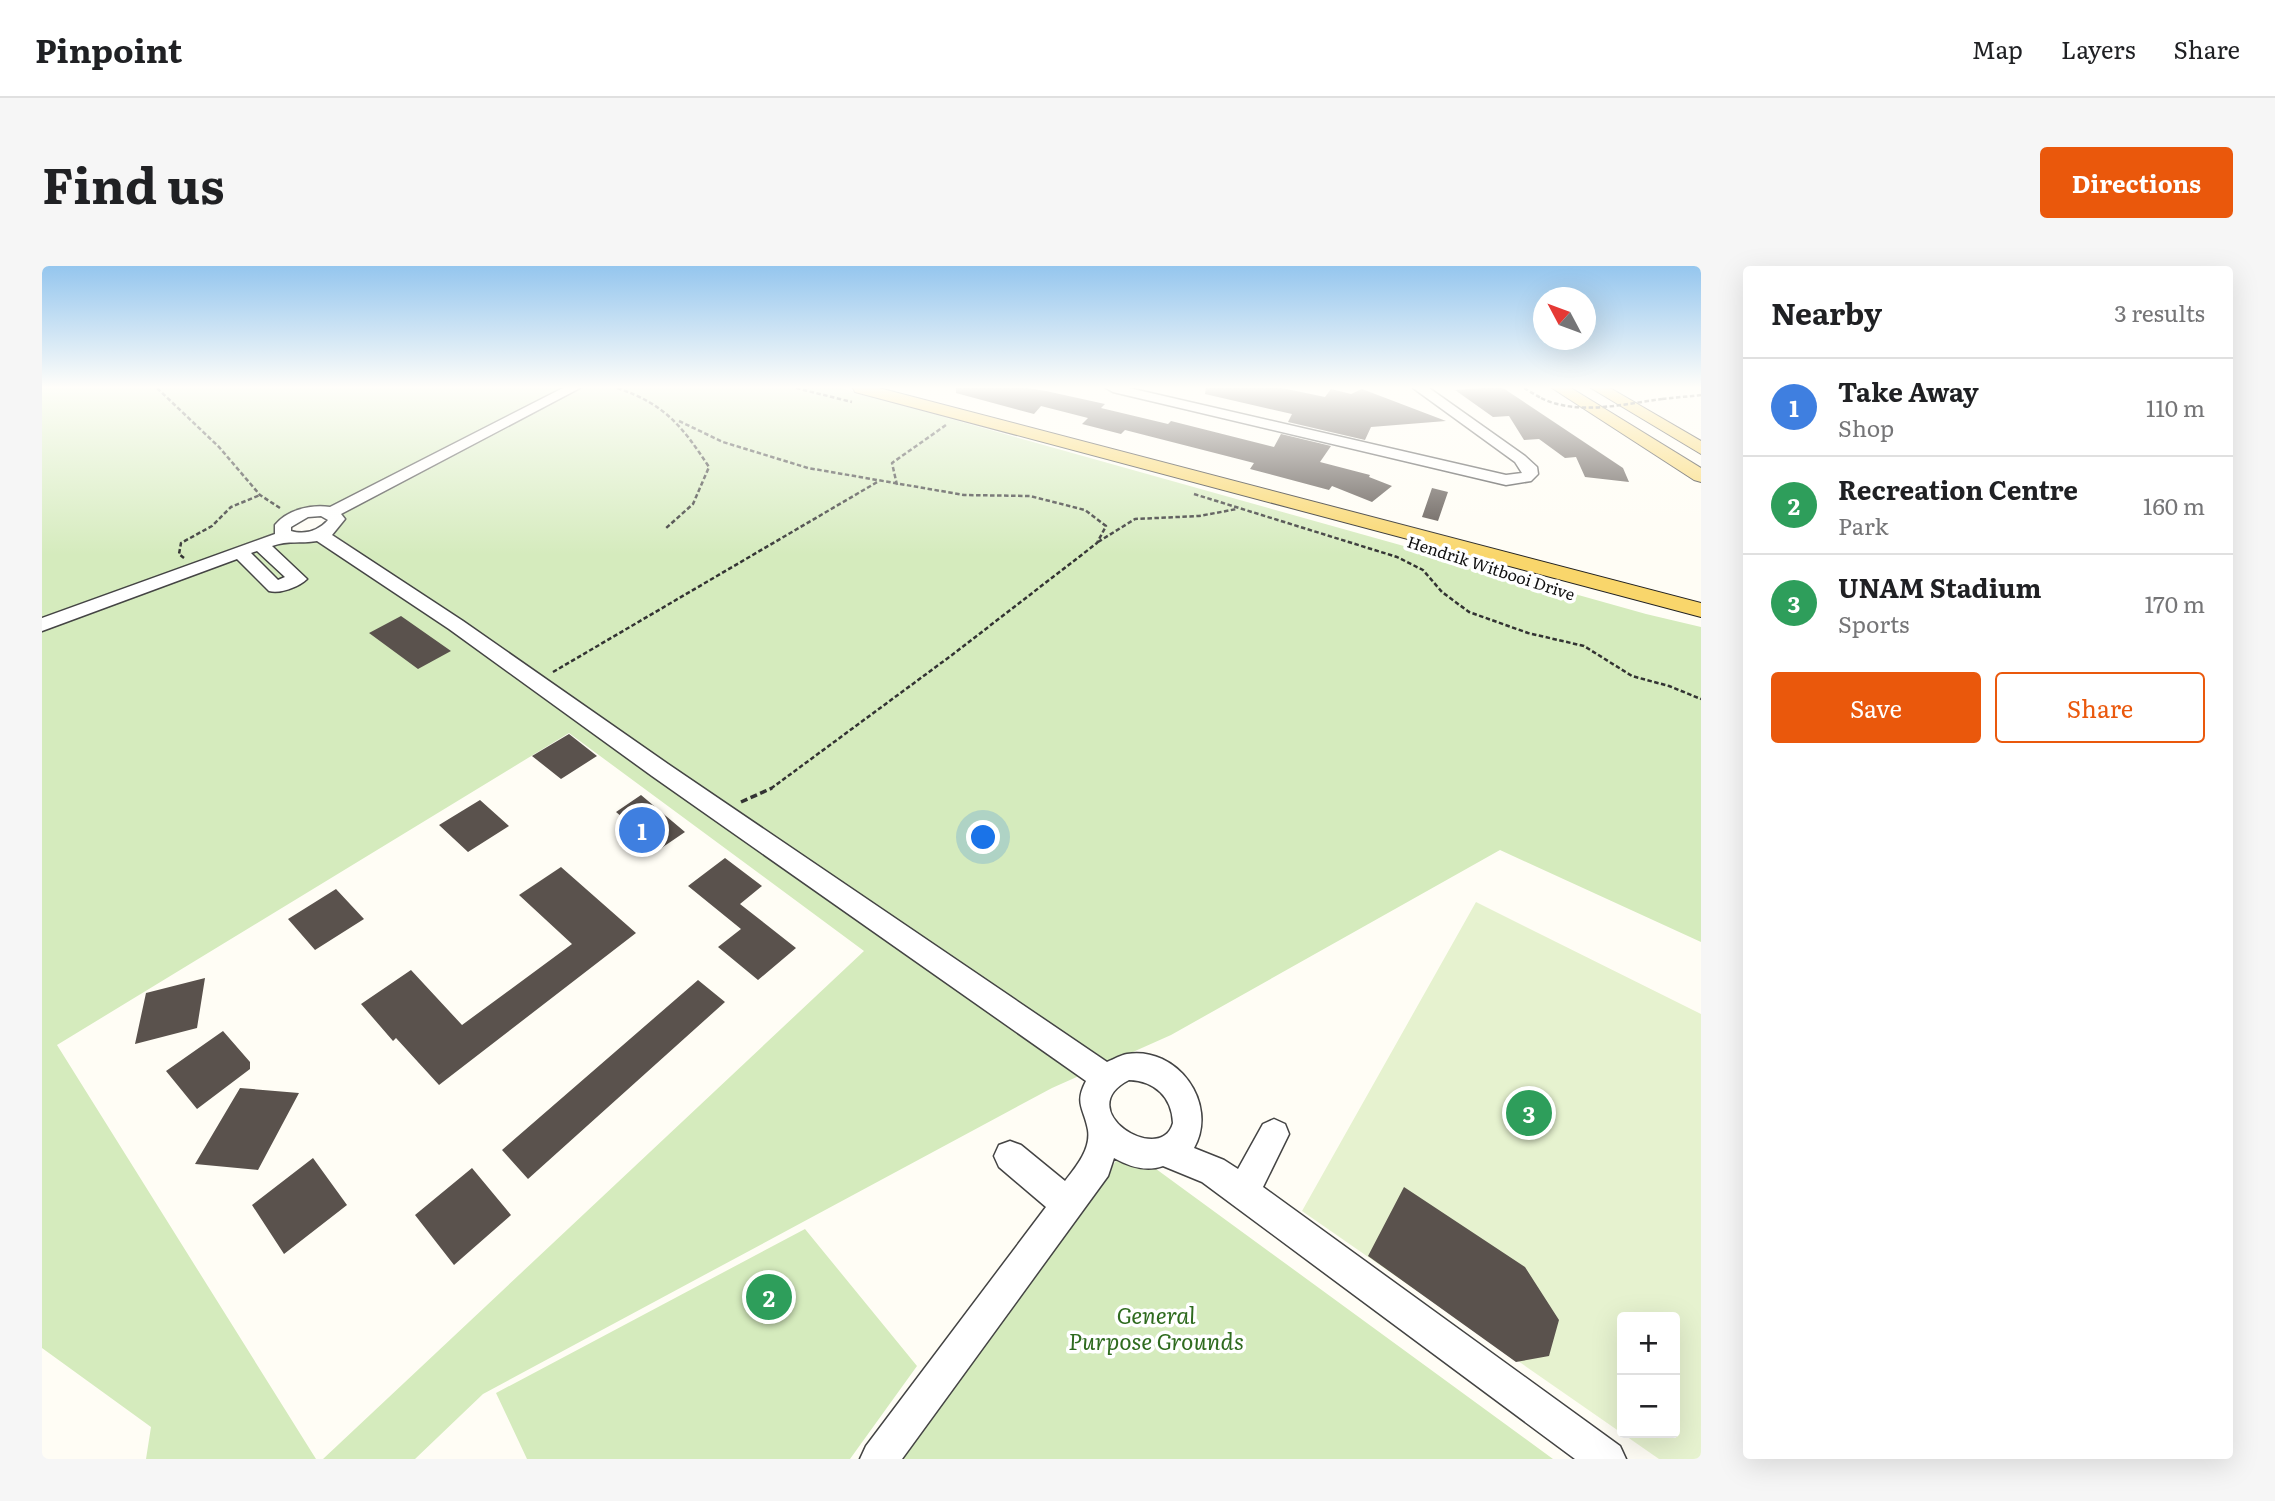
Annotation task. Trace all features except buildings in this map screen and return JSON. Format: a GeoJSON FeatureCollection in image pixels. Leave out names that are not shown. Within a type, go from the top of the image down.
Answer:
{"type":"FeatureCollection","features":[{"type":"Feature","properties":{"kind":"main road","name":"Hendrik Witbooi Drive"},"geometry":{"type":"LineString","coordinates":[[1071,444],[1701,610]]}},
{"type":"Feature","properties":{"kind":"main road"},"geometry":{"type":"LineString","coordinates":[[1649,444],[1701,476]]}},
{"type":"Feature","properties":{"kind":"main road","name":"Hendrik Witbooi Drive"},"geometry":{"type":"LineString","coordinates":[[1284,500],[1560,591],[1701,627]]}},
{"type":"Feature","properties":{"kind":"main road"},"geometry":{"type":"LineString","coordinates":[[1614,589],[1701,594]]}},
{"type":"Feature","properties":{"kind":"street"},"geometry":{"type":"LineString","coordinates":[[42,625],[287,535],[302,537],[471,444]]}},
{"type":"Feature","properties":{"kind":"street"},"geometry":{"type":"LineString","coordinates":[[1351,444],[1506,480],[1525,478],[1530,474],[1529,467],[1498,444]]}},
{"type":"Feature","properties":{"kind":"street"},"geometry":{"type":"LineString","coordinates":[[287,535],[282,529],[284,525],[293,517],[309,512],[456,625],[1105,1077]]}},
{"type":"Feature","properties":{"kind":"street"},"geometry":{"type":"LineString","coordinates":[[241,553],[275,587],[299,579],[261,546]]}},
{"type":"Feature","properties":{"kind":"street"},"geometry":{"type":"LineString","coordinates":[[1213,1171],[1188,1125],[1184,1099],[1166,1078],[1154,1071],[1127,1067],[1105,1077],[1095,1092],[1094,1112],[1104,1131],[1117,1144],[1213,1171],[1607,1459]]}},
{"type":"Feature","properties":{"kind":"street"},"geometry":{"type":"LineString","coordinates":[[1097,1165],[1176,1146],[1188,1125]]}},
{"type":"Feature","properties":{"kind":"street"},"geometry":{"type":"LineString","coordinates":[[879,1459],[1097,1165],[1104,1131]]}},
{"type":"Feature","properties":{"kind":"street"},"geometry":{"type":"LineString","coordinates":[[1243,1192],[1274,1134]]}},
{"type":"Feature","properties":{"kind":"street"},"geometry":{"type":"LineString","coordinates":[[1010,1156],[1067,1203]]}},
{"type":"Feature","properties":{"kind":"path"},"geometry":{"type":"LineString","coordinates":[[216,444],[260,495],[293,517]]}},
{"type":"Feature","properties":{"kind":"path"},"geometry":{"type":"LineString","coordinates":[[665,529],[693,504],[709,467],[694,444]]}},
{"type":"Feature","properties":{"kind":"path"},"geometry":{"type":"LineString","coordinates":[[734,444],[808,468],[897,485],[964,495],[1030,496],[1085,510],[1106,526],[1097,544]]}},
{"type":"Feature","properties":{"kind":"path"},"geometry":{"type":"LineString","coordinates":[[897,485],[892,463],[921,444]]}},
{"type":"Feature","properties":{"kind":"path"},"geometry":{"type":"LineString","coordinates":[[537,682],[879,481]]}},
{"type":"Feature","properties":{"kind":"path"},"geometry":{"type":"LineString","coordinates":[[1183,490],[1207,500],[1397,557],[1423,570],[1442,592],[1469,612],[1528,633],[1584,646],[1632,676],[1669,686],[1701,699]]}},
{"type":"Feature","properties":{"kind":"path"},"geometry":{"type":"LineString","coordinates":[[197,568],[179,554],[181,542],[212,526],[231,507],[260,495]]}},
{"type":"Feature","properties":{"kind":"path"},"geometry":{"type":"LineString","coordinates":[[720,811],[768,791],[1097,544],[1135,519],[1199,516],[1284,500]]}},
{"type":"Feature","properties":{"kind":"green space"},"geometry":{"type":"Polygon","coordinates":[[[42,444],[1039,444],[1646,614],[1701,627],[1701,942],[1500,850],[1171,1035],[1052,1088],[483,1394],[415,1459],[323,1459],[864,951],[569,733],[57,1045],[316,1459],[146,1459],[151,1427],[42,1348],[42,444]],[[309,512],[283,533],[301,537],[337,519],[309,512]]]}},
{"type":"Feature","properties":{"kind":"green space"},"geometry":{"type":"Polygon","coordinates":[[[1476,902],[1701,1014],[1701,1459],[1659,1459],[1629,1438],[1680,1438],[1680,1312],[1617,1312],[1617,1430],[1302,1211],[1476,902]]]}},
{"type":"Feature","properties":{"kind":"green space","name":"General Purpose Grounds"},"geometry":{"type":"Polygon","coordinates":[[[1126,1147],[1553,1459],[902,1459],[1126,1147]]]}},
{"type":"Feature","properties":{"kind":"green space"},"geometry":{"type":"Polygon","coordinates":[[[805,1229],[917,1366],[850,1459],[527,1459],[496,1393],[805,1229]]]}},
{"type":"Feature","properties":{"kind":"place","name":"Take Away"},"geometry":{"type":"Point","coordinates":[642,830]}},
{"type":"Feature","properties":{"kind":"place","name":"UNAM Stadium"},"geometry":{"type":"Point","coordinates":[1529,1113]}},
{"type":"Feature","properties":{"kind":"place","name":"Recreation Centre"},"geometry":{"type":"Point","coordinates":[769,1297]}}]}
